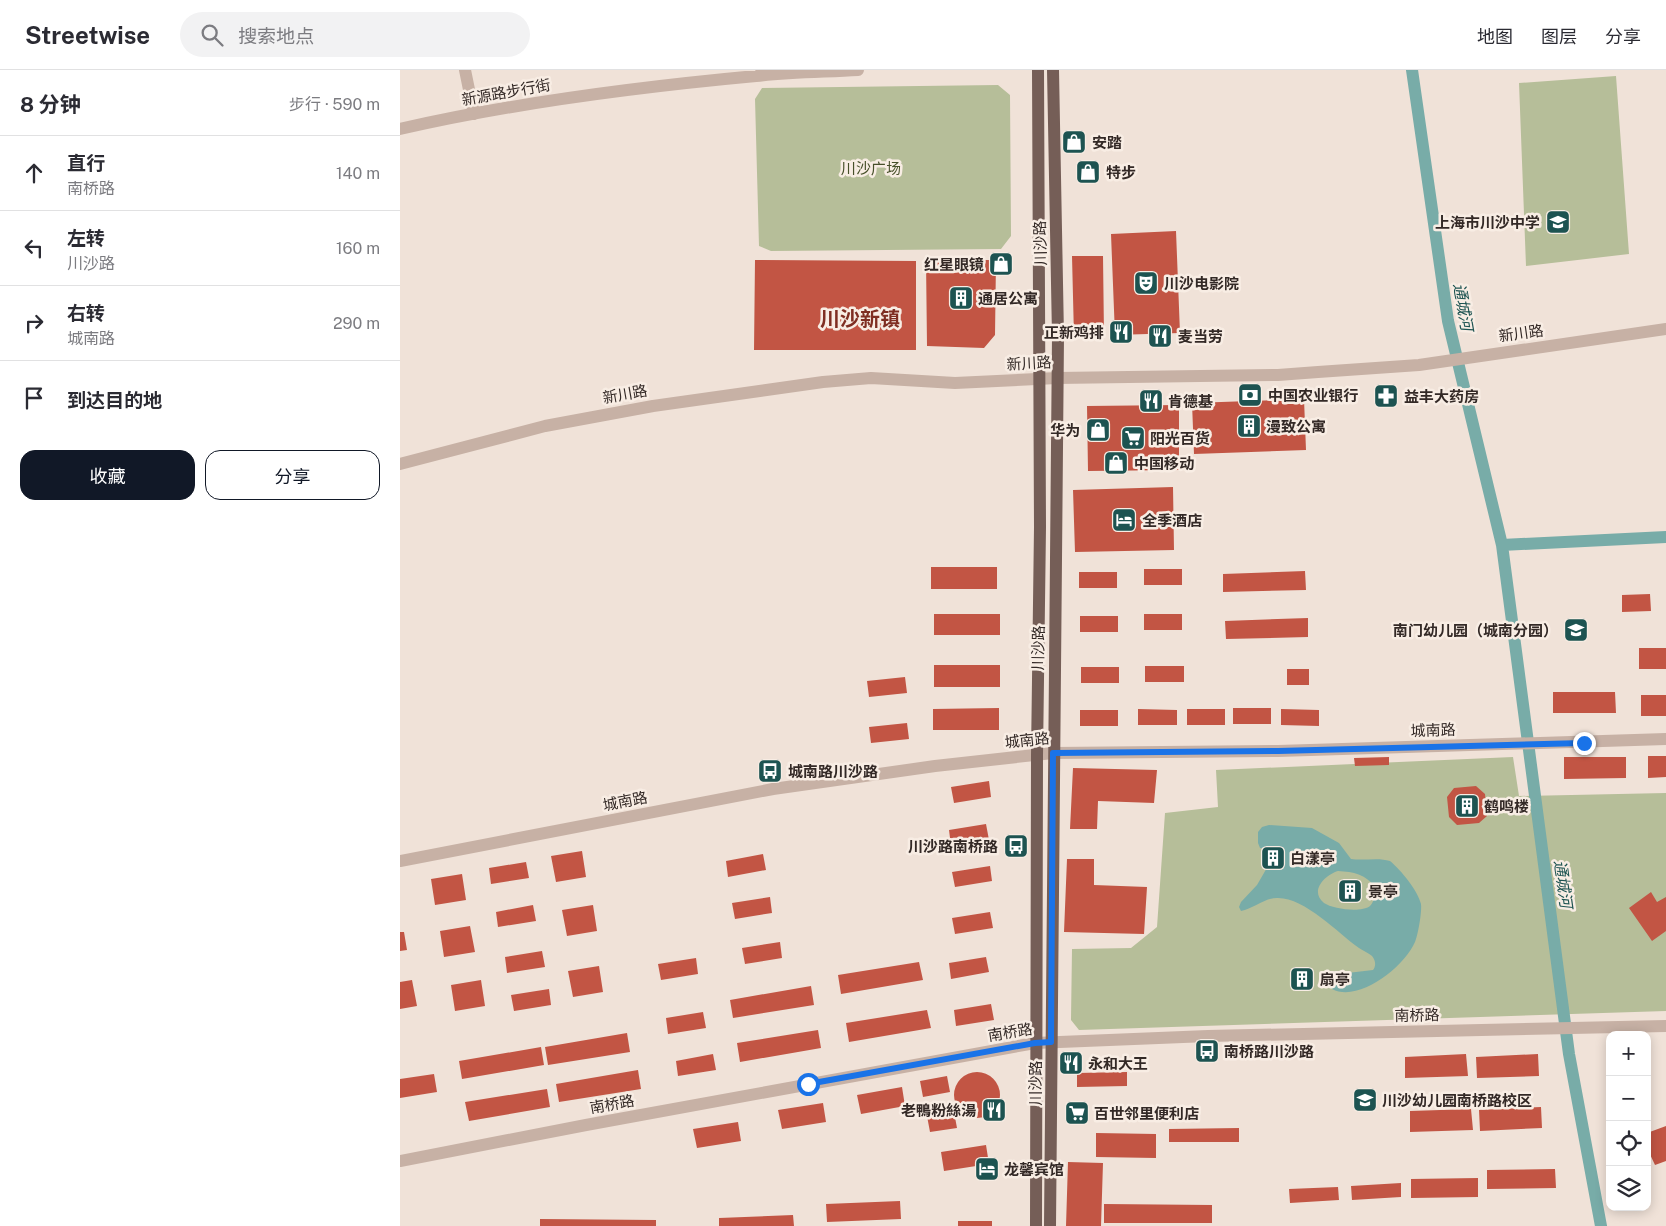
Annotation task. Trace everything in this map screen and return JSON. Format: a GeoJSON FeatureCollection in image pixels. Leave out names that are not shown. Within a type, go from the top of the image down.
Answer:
{"type":"FeatureCollection","features":[{"type":"Feature","properties":{"kind":"main road","name":"川沙路"},"geometry":{"type":"LineString","coordinates":[[1036,1226],[1035,1043],[1040,527],[1038,70]]}},
{"type":"Feature","properties":{"kind":"main road","name":"川沙路"},"geometry":{"type":"LineString","coordinates":[[1050,1226],[1057,378],[1053,70]]}},
{"type":"Feature","properties":{"kind":"street"},"geometry":{"type":"LineString","coordinates":[[465,70],[474,114]]}},
{"type":"Feature","properties":{"kind":"street","name":"新源路步行街"},"geometry":{"type":"LineString","coordinates":[[400,129],[474,114],[576,97],[757,76],[858,70]]}},
{"type":"Feature","properties":{"kind":"street","name":"新川路"},"geometry":{"type":"LineString","coordinates":[[400,464],[545,426],[653,406],[814,383],[871,378],[955,384],[1039,378],[1278,374],[1426,363],[1666,329]]}},
{"type":"Feature","properties":{"kind":"street","name":"城南路"},"geometry":{"type":"LineString","coordinates":[[400,861],[773,789],[935,766],[1037,754],[1278,751],[1666,739]]}},
{"type":"Feature","properties":{"kind":"street","name":"南桥路"},"geometry":{"type":"LineString","coordinates":[[400,1161],[1035,1043],[1208,1036],[1666,1026]]}},
{"type":"Feature","properties":{"kind":"green space"},"geometry":{"type":"Polygon","coordinates":[[[1616,76],[1629,254],[1526,266],[1519,83],[1616,76]]]}},
{"type":"Feature","properties":{"kind":"green space","name":"川沙广场"},"geometry":{"type":"Polygon","coordinates":[[[998,85],[1010,95],[1011,236],[1001,249],[771,251],[759,246],[755,99],[762,88],[998,85]]]}},
{"type":"Feature","properties":{"kind":"green space"},"geometry":{"type":"Polygon","coordinates":[[[1513,757],[1519,796],[1666,793],[1666,1011],[1079,1030],[1071,1020],[1072,949],[1131,948],[1157,927],[1165,813],[1218,807],[1216,770],[1513,757]]]}},
{"type":"Feature","properties":{"kind":"water"},"geometry":{"type":"Polygon","coordinates":[[[1269,825],[1312,828],[1339,843],[1351,859],[1390,861],[1404,875],[1413,887],[1421,904],[1420,918],[1415,942],[1401,962],[1391,972],[1367,987],[1355,991],[1343,992],[1332,989],[1329,983],[1332,977],[1339,974],[1373,970],[1375,963],[1372,956],[1309,909],[1287,899],[1272,898],[1241,911],[1239,907],[1241,902],[1257,885],[1268,866],[1282,865],[1282,849],[1260,848],[1258,832],[1262,827],[1269,825]],[[1338,871],[1328,876],[1320,884],[1318,894],[1324,903],[1354,910],[1370,906],[1374,899],[1375,887],[1363,876],[1338,871]]]}},
{"type":"Feature","properties":{"kind":"building","name":"川沙电影院"},"geometry":{"type":"Polygon","coordinates":[[[1176,231],[1180,333],[1115,335],[1111,234],[1176,231]]]}},
{"type":"Feature","properties":{"kind":"building"},"geometry":{"type":"Polygon","coordinates":[[[1072,256],[1103,256],[1104,336],[1074,337],[1072,256]]]}},
{"type":"Feature","properties":{"kind":"building"},"geometry":{"type":"Polygon","coordinates":[[[755,260],[916,261],[916,350],[754,350],[755,260]]]}},
{"type":"Feature","properties":{"kind":"building","name":"通居公寓"},"geometry":{"type":"Polygon","coordinates":[[[926,260],[996,260],[995,335],[984,348],[927,346],[926,260]]]}},
{"type":"Feature","properties":{"kind":"building","name":"漫致公寓"},"geometry":{"type":"Polygon","coordinates":[[[1304,399],[1306,450],[1194,454],[1192,403],[1304,399]]]}},
{"type":"Feature","properties":{"kind":"building","name":"阳光百货"},"geometry":{"type":"Polygon","coordinates":[[[1179,405],[1179,470],[1088,471],[1087,406],[1179,405]]]}},
{"type":"Feature","properties":{"kind":"building","name":"全季酒店"},"geometry":{"type":"Polygon","coordinates":[[[1173,487],[1174,550],[1075,552],[1073,490],[1173,487]]]}},
{"type":"Feature","properties":{"kind":"building"},"geometry":{"type":"Polygon","coordinates":[[[931,567],[997,567],[997,589],[931,589],[931,567]]]}},
{"type":"Feature","properties":{"kind":"building"},"geometry":{"type":"Polygon","coordinates":[[[1144,569],[1182,569],[1182,585],[1144,585],[1144,569]]]}},
{"type":"Feature","properties":{"kind":"building"},"geometry":{"type":"Polygon","coordinates":[[[1305,571],[1306,590],[1223,592],[1223,574],[1305,571]]]}},
{"type":"Feature","properties":{"kind":"building"},"geometry":{"type":"Polygon","coordinates":[[[1079,572],[1117,572],[1117,588],[1079,588],[1079,572]]]}},
{"type":"Feature","properties":{"kind":"building"},"geometry":{"type":"Polygon","coordinates":[[[1650,594],[1651,611],[1622,612],[1622,595],[1650,594]]]}},
{"type":"Feature","properties":{"kind":"building"},"geometry":{"type":"Polygon","coordinates":[[[934,614],[1000,614],[1000,635],[934,635],[934,614]]]}},
{"type":"Feature","properties":{"kind":"building"},"geometry":{"type":"Polygon","coordinates":[[[1144,614],[1182,614],[1182,630],[1144,630],[1144,614]]]}},
{"type":"Feature","properties":{"kind":"building"},"geometry":{"type":"Polygon","coordinates":[[[1080,616],[1118,616],[1118,632],[1080,632],[1080,616]]]}},
{"type":"Feature","properties":{"kind":"building"},"geometry":{"type":"Polygon","coordinates":[[[1308,618],[1308,637],[1226,639],[1225,621],[1308,618]]]}},
{"type":"Feature","properties":{"kind":"building"},"geometry":{"type":"Polygon","coordinates":[[[1639,648],[1666,648],[1666,669],[1639,669],[1639,648]]]}},
{"type":"Feature","properties":{"kind":"building"},"geometry":{"type":"Polygon","coordinates":[[[934,665],[1000,665],[1000,687],[934,687],[934,665]]]}},
{"type":"Feature","properties":{"kind":"building"},"geometry":{"type":"Polygon","coordinates":[[[1145,666],[1184,666],[1184,682],[1145,682],[1145,666]]]}},
{"type":"Feature","properties":{"kind":"building"},"geometry":{"type":"Polygon","coordinates":[[[1081,667],[1119,667],[1119,683],[1081,683],[1081,667]]]}},
{"type":"Feature","properties":{"kind":"building"},"geometry":{"type":"Polygon","coordinates":[[[1287,669],[1309,669],[1309,685],[1287,685],[1287,669]]]}},
{"type":"Feature","properties":{"kind":"building"},"geometry":{"type":"Polygon","coordinates":[[[905,677],[907,693],[869,697],[867,681],[905,677]]]}},
{"type":"Feature","properties":{"kind":"building"},"geometry":{"type":"Polygon","coordinates":[[[1553,692],[1615,692],[1616,713],[1553,713],[1553,692]]]}},
{"type":"Feature","properties":{"kind":"building"},"geometry":{"type":"Polygon","coordinates":[[[1641,695],[1666,695],[1666,716],[1641,716],[1641,695]]]}},
{"type":"Feature","properties":{"kind":"building"},"geometry":{"type":"Polygon","coordinates":[[[999,708],[999,730],[933,730],[933,709],[999,708]]]}},
{"type":"Feature","properties":{"kind":"building"},"geometry":{"type":"Polygon","coordinates":[[[1233,708],[1271,708],[1271,724],[1233,724],[1233,708]]]}},
{"type":"Feature","properties":{"kind":"building"},"geometry":{"type":"Polygon","coordinates":[[[1138,709],[1177,710],[1177,725],[1138,725],[1138,709]]]}},
{"type":"Feature","properties":{"kind":"building"},"geometry":{"type":"Polygon","coordinates":[[[1187,709],[1225,709],[1225,725],[1187,725],[1187,709]]]}},
{"type":"Feature","properties":{"kind":"building"},"geometry":{"type":"Polygon","coordinates":[[[1281,709],[1319,710],[1319,726],[1281,725],[1281,709]]]}},
{"type":"Feature","properties":{"kind":"building"},"geometry":{"type":"Polygon","coordinates":[[[1080,710],[1118,710],[1118,726],[1080,726],[1080,710]]]}},
{"type":"Feature","properties":{"kind":"building"},"geometry":{"type":"Polygon","coordinates":[[[907,723],[909,739],[871,743],[869,727],[907,723]]]}},
{"type":"Feature","properties":{"kind":"building"},"geometry":{"type":"Polygon","coordinates":[[[1648,756],[1666,756],[1666,777],[1648,778],[1648,756]]]}},
{"type":"Feature","properties":{"kind":"building"},"geometry":{"type":"Polygon","coordinates":[[[1389,757],[1389,765],[1355,766],[1354,758],[1389,757]]]}},
{"type":"Feature","properties":{"kind":"building"},"geometry":{"type":"Polygon","coordinates":[[[1564,757],[1626,757],[1626,778],[1564,779],[1564,757]]]}},
{"type":"Feature","properties":{"kind":"building"},"geometry":{"type":"Polygon","coordinates":[[[1073,768],[1157,770],[1154,803],[1098,801],[1097,829],[1070,829],[1073,768]]]}},
{"type":"Feature","properties":{"kind":"building"},"geometry":{"type":"Polygon","coordinates":[[[989,781],[991,797],[954,803],[951,787],[989,781]]]}},
{"type":"Feature","properties":{"kind":"building","name":"鹤鸣楼"},"geometry":{"type":"Polygon","coordinates":[[[1476,786],[1485,794],[1487,816],[1479,823],[1457,825],[1449,817],[1447,797],[1454,788],[1476,786]]]}},
{"type":"Feature","properties":{"kind":"building"},"geometry":{"type":"Polygon","coordinates":[[[986,824],[989,840],[951,846],[949,830],[986,824]]]}},
{"type":"Feature","properties":{"kind":"building"},"geometry":{"type":"Polygon","coordinates":[[[582,851],[586,877],[556,882],[551,856],[582,851]]]}},
{"type":"Feature","properties":{"kind":"building","name":"白漾亭"},"geometry":{"type":"Polygon","coordinates":[[[1280,851],[1281,863],[1266,864],[1266,852],[1280,851]]]}},
{"type":"Feature","properties":{"kind":"building"},"geometry":{"type":"Polygon","coordinates":[[[763,854],[766,870],[728,877],[726,861],[763,854]]]}},
{"type":"Feature","properties":{"kind":"building"},"geometry":{"type":"Polygon","coordinates":[[[1067,859],[1094,859],[1094,885],[1147,887],[1144,934],[1064,932],[1067,859]]]}},
{"type":"Feature","properties":{"kind":"building"},"geometry":{"type":"Polygon","coordinates":[[[526,862],[529,878],[491,884],[489,868],[526,862]]]}},
{"type":"Feature","properties":{"kind":"building"},"geometry":{"type":"Polygon","coordinates":[[[990,866],[992,881],[955,887],[952,872],[990,866]]]}},
{"type":"Feature","properties":{"kind":"building"},"geometry":{"type":"Polygon","coordinates":[[[462,874],[466,900],[435,905],[431,879],[462,874]]]}},
{"type":"Feature","properties":{"kind":"building"},"geometry":{"type":"Polygon","coordinates":[[[1651,892],[1657,902],[1666,897],[1666,931],[1652,941],[1629,908],[1651,892]]]}},
{"type":"Feature","properties":{"kind":"building"},"geometry":{"type":"Polygon","coordinates":[[[770,897],[772,913],[735,919],[732,903],[770,897]]]}},
{"type":"Feature","properties":{"kind":"building"},"geometry":{"type":"Polygon","coordinates":[[[533,905],[536,921],[498,927],[496,912],[533,905]]]}},
{"type":"Feature","properties":{"kind":"building"},"geometry":{"type":"Polygon","coordinates":[[[593,905],[597,931],[567,936],[562,910],[593,905]]]}},
{"type":"Feature","properties":{"kind":"building"},"geometry":{"type":"Polygon","coordinates":[[[990,912],[993,928],[955,934],[952,918],[990,912]]]}},
{"type":"Feature","properties":{"kind":"building"},"geometry":{"type":"Polygon","coordinates":[[[470,926],[475,952],[444,957],[440,931],[470,926]]]}},
{"type":"Feature","properties":{"kind":"building"},"geometry":{"type":"Polygon","coordinates":[[[400,932],[404,932],[407,950],[400,951],[400,932]]]}},
{"type":"Feature","properties":{"kind":"building"},"geometry":{"type":"Polygon","coordinates":[[[780,942],[782,958],[745,964],[742,948],[780,942]]]}},
{"type":"Feature","properties":{"kind":"building"},"geometry":{"type":"Polygon","coordinates":[[[542,951],[545,967],[507,973],[505,957],[542,951]]]}},
{"type":"Feature","properties":{"kind":"building"},"geometry":{"type":"Polygon","coordinates":[[[986,957],[989,972],[951,979],[949,963],[986,957]]]}},
{"type":"Feature","properties":{"kind":"building"},"geometry":{"type":"Polygon","coordinates":[[[696,958],[698,974],[661,980],[658,964],[696,958]]]}},
{"type":"Feature","properties":{"kind":"building"},"geometry":{"type":"Polygon","coordinates":[[[919,962],[923,980],[841,994],[838,975],[919,962]]]}},
{"type":"Feature","properties":{"kind":"building"},"geometry":{"type":"Polygon","coordinates":[[[599,966],[603,992],[573,997],[568,971],[599,966]]]}},
{"type":"Feature","properties":{"kind":"building"},"geometry":{"type":"Polygon","coordinates":[[[412,980],[417,1006],[400,1009],[400,982],[412,980]]]}},
{"type":"Feature","properties":{"kind":"building"},"geometry":{"type":"Polygon","coordinates":[[[481,980],[485,1006],[455,1011],[451,985],[481,980]]]}},
{"type":"Feature","properties":{"kind":"building"},"geometry":{"type":"Polygon","coordinates":[[[811,986],[814,1005],[733,1018],[730,1000],[811,986]]]}},
{"type":"Feature","properties":{"kind":"building"},"geometry":{"type":"Polygon","coordinates":[[[549,989],[551,1005],[514,1011],[511,995],[549,989]]]}},
{"type":"Feature","properties":{"kind":"building"},"geometry":{"type":"Polygon","coordinates":[[[991,1004],[994,1020],[956,1026],[954,1010],[991,1004]]]}},
{"type":"Feature","properties":{"kind":"building"},"geometry":{"type":"Polygon","coordinates":[[[927,1010],[931,1028],[849,1042],[846,1023],[927,1010]]]}},
{"type":"Feature","properties":{"kind":"building"},"geometry":{"type":"Polygon","coordinates":[[[703,1012],[706,1028],[668,1034],[666,1018],[703,1012]]]}},
{"type":"Feature","properties":{"kind":"building"},"geometry":{"type":"Polygon","coordinates":[[[818,1030],[821,1048],[740,1062],[737,1043],[818,1030]]]}},
{"type":"Feature","properties":{"kind":"building"},"geometry":{"type":"Polygon","coordinates":[[[627,1033],[630,1052],[548,1065],[545,1047],[627,1033]]]}},
{"type":"Feature","properties":{"kind":"building"},"geometry":{"type":"Polygon","coordinates":[[[541,1047],[544,1065],[462,1079],[459,1061],[541,1047]]]}},
{"type":"Feature","properties":{"kind":"building"},"geometry":{"type":"Polygon","coordinates":[[[713,1054],[716,1070],[678,1076],[676,1061],[713,1054]]]}},
{"type":"Feature","properties":{"kind":"building"},"geometry":{"type":"Polygon","coordinates":[[[1466,1054],[1468,1076],[1405,1078],[1405,1057],[1466,1054]]]}},
{"type":"Feature","properties":{"kind":"building"},"geometry":{"type":"Polygon","coordinates":[[[1538,1054],[1539,1076],[1477,1078],[1476,1057],[1538,1054]]]}},
{"type":"Feature","properties":{"kind":"building"},"geometry":{"type":"Polygon","coordinates":[[[638,1070],[641,1089],[559,1102],[556,1084],[638,1070]]]}},
{"type":"Feature","properties":{"kind":"building"},"geometry":{"type":"Polygon","coordinates":[[[972,1072],[982,1072],[996,1082],[1000,1095],[996,1108],[990,1114],[982,1118],[972,1118],[958,1108],[954,1100],[954,1090],[964,1076],[972,1072]]]}},
{"type":"Feature","properties":{"kind":"building"},"geometry":{"type":"Polygon","coordinates":[[[1127,1072],[1127,1086],[1077,1087],[1077,1073],[1127,1072]]]}},
{"type":"Feature","properties":{"kind":"building"},"geometry":{"type":"Polygon","coordinates":[[[434,1074],[437,1092],[400,1098],[400,1079],[434,1074]]]}},
{"type":"Feature","properties":{"kind":"building"},"geometry":{"type":"Polygon","coordinates":[[[947,1076],[950,1092],[923,1097],[920,1081],[947,1076]]]}},
{"type":"Feature","properties":{"kind":"building"},"geometry":{"type":"Polygon","coordinates":[[[902,1087],[905,1106],[861,1114],[857,1095],[902,1087]]]}},
{"type":"Feature","properties":{"kind":"building"},"geometry":{"type":"Polygon","coordinates":[[[547,1089],[550,1107],[469,1121],[465,1102],[547,1089]]]}},
{"type":"Feature","properties":{"kind":"building"},"geometry":{"type":"Polygon","coordinates":[[[823,1103],[826,1122],[782,1129],[778,1110],[823,1103]]]}},
{"type":"Feature","properties":{"kind":"building"},"geometry":{"type":"Polygon","coordinates":[[[1541,1107],[1542,1128],[1480,1131],[1479,1110],[1541,1107]]]}},
{"type":"Feature","properties":{"kind":"building"},"geometry":{"type":"Polygon","coordinates":[[[1471,1109],[1473,1130],[1410,1132],[1410,1111],[1471,1109]]]}},
{"type":"Feature","properties":{"kind":"building"},"geometry":{"type":"Polygon","coordinates":[[[954,1112],[957,1128],[930,1132],[927,1116],[954,1112]]]}},
{"type":"Feature","properties":{"kind":"building"},"geometry":{"type":"Polygon","coordinates":[[[738,1122],[741,1141],[697,1148],[693,1129],[738,1122]]]}},
{"type":"Feature","properties":{"kind":"building"},"geometry":{"type":"Polygon","coordinates":[[[1666,1126],[1666,1161],[1655,1165],[1651,1156],[1651,1132],[1666,1126]]]}},
{"type":"Feature","properties":{"kind":"building"},"geometry":{"type":"Polygon","coordinates":[[[1239,1128],[1239,1142],[1169,1142],[1169,1129],[1239,1128]]]}},
{"type":"Feature","properties":{"kind":"building"},"geometry":{"type":"Polygon","coordinates":[[[1096,1133],[1156,1134],[1156,1158],[1096,1157],[1096,1133]]]}},
{"type":"Feature","properties":{"kind":"building"},"geometry":{"type":"Polygon","coordinates":[[[986,1145],[989,1164],[944,1171],[941,1152],[986,1145]]]}},
{"type":"Feature","properties":{"kind":"building"},"geometry":{"type":"Polygon","coordinates":[[[1068,1162],[1103,1163],[1101,1226],[1066,1226],[1068,1162]]]}},
{"type":"Feature","properties":{"kind":"building"},"geometry":{"type":"Polygon","coordinates":[[[1555,1169],[1556,1188],[1487,1189],[1487,1170],[1555,1169]]]}},
{"type":"Feature","properties":{"kind":"building"},"geometry":{"type":"Polygon","coordinates":[[[1478,1178],[1478,1197],[1411,1198],[1411,1179],[1478,1178]]]}},
{"type":"Feature","properties":{"kind":"building"},"geometry":{"type":"Polygon","coordinates":[[[1401,1183],[1401,1197],[1352,1200],[1351,1186],[1401,1183]]]}},
{"type":"Feature","properties":{"kind":"building"},"geometry":{"type":"Polygon","coordinates":[[[1338,1187],[1339,1200],[1290,1203],[1289,1189],[1338,1187]]]}},
{"type":"Feature","properties":{"kind":"building"},"geometry":{"type":"Polygon","coordinates":[[[900,1201],[901,1219],[827,1222],[826,1204],[900,1201]]]}},
{"type":"Feature","properties":{"kind":"building"},"geometry":{"type":"Polygon","coordinates":[[[1104,1204],[1212,1205],[1212,1223],[1104,1223],[1104,1204]]]}},
{"type":"Feature","properties":{"kind":"building"},"geometry":{"type":"Polygon","coordinates":[[[793,1215],[794,1226],[719,1226],[719,1218],[793,1215]]]}},
{"type":"Feature","properties":{"kind":"building"},"geometry":{"type":"Polygon","coordinates":[[[540,1219],[656,1220],[656,1226],[540,1226],[540,1219]]]}},
{"type":"Feature","properties":{"kind":"building"},"geometry":{"type":"Polygon","coordinates":[[[958,1221],[992,1221],[992,1226],[958,1226],[958,1221]]]}},
{"type":"Feature","properties":{"kind":"waterway","name":"通城河"},"geometry":{"type":"LineString","coordinates":[[1412,70],[1448,321],[1502,545],[1569,1054],[1601,1226]]}},
{"type":"Feature","properties":{"kind":"waterway","name":"通城河"},"geometry":{"type":"LineString","coordinates":[[1502,545],[1666,537]]}},
{"type":"Feature","properties":{"kind":"place","name":"安踏"},"geometry":{"type":"Point","coordinates":[1074,142]}},
{"type":"Feature","properties":{"kind":"place","name":"特步"},"geometry":{"type":"Point","coordinates":[1088,172]}},
{"type":"Feature","properties":{"kind":"place","name":"上海市川沙中学"},"geometry":{"type":"Point","coordinates":[1558,222]}},
{"type":"Feature","properties":{"kind":"place","name":"红星眼镜"},"geometry":{"type":"Point","coordinates":[1001,264]}},
{"type":"Feature","properties":{"kind":"place","name":"川沙电影院"},"geometry":{"type":"Point","coordinates":[1146,283]}},
{"type":"Feature","properties":{"kind":"place","name":"通居公寓"},"geometry":{"type":"Point","coordinates":[961,298]}},
{"type":"Feature","properties":{"kind":"place","name":"正新鸡排"},"geometry":{"type":"Point","coordinates":[1121,332]}},
{"type":"Feature","properties":{"kind":"place","name":"麦当劳"},"geometry":{"type":"Point","coordinates":[1160,336]}},
{"type":"Feature","properties":{"kind":"place","name":"中国农业银行"},"geometry":{"type":"Point","coordinates":[1250,395]}},
{"type":"Feature","properties":{"kind":"place","name":"益丰大药房"},"geometry":{"type":"Point","coordinates":[1386,396]}},
{"type":"Feature","properties":{"kind":"place","name":"肯德基"},"geometry":{"type":"Point","coordinates":[1151,401]}},
{"type":"Feature","properties":{"kind":"place","name":"漫致公寓"},"geometry":{"type":"Point","coordinates":[1249,426]}},
{"type":"Feature","properties":{"kind":"place","name":"华为"},"geometry":{"type":"Point","coordinates":[1098,430]}},
{"type":"Feature","properties":{"kind":"place","name":"阳光百货"},"geometry":{"type":"Point","coordinates":[1133,438]}},
{"type":"Feature","properties":{"kind":"place","name":"中国移动"},"geometry":{"type":"Point","coordinates":[1116,463]}},
{"type":"Feature","properties":{"kind":"place","name":"全季酒店"},"geometry":{"type":"Point","coordinates":[1124,520]}},
{"type":"Feature","properties":{"kind":"place","name":"南门幼儿园（城南分园）"},"geometry":{"type":"Point","coordinates":[1576,630]}},
{"type":"Feature","properties":{"kind":"place","name":"城南路川沙路"},"geometry":{"type":"Point","coordinates":[770,771]}},
{"type":"Feature","properties":{"kind":"place","name":"鹤鸣楼"},"geometry":{"type":"Point","coordinates":[1467,806]}},
{"type":"Feature","properties":{"kind":"place","name":"川沙路南桥路"},"geometry":{"type":"Point","coordinates":[1016,846]}},
{"type":"Feature","properties":{"kind":"place","name":"白漾亭"},"geometry":{"type":"Point","coordinates":[1273,858]}},
{"type":"Feature","properties":{"kind":"place","name":"景亭"},"geometry":{"type":"Point","coordinates":[1350,891]}},
{"type":"Feature","properties":{"kind":"place","name":"扇亭"},"geometry":{"type":"Point","coordinates":[1302,979]}},
{"type":"Feature","properties":{"kind":"place","name":"南桥路川沙路"},"geometry":{"type":"Point","coordinates":[1207,1051]}},
{"type":"Feature","properties":{"kind":"place","name":"永和大王"},"geometry":{"type":"Point","coordinates":[1071,1063]}},
{"type":"Feature","properties":{"kind":"place","name":"川沙幼儿园南桥路校区"},"geometry":{"type":"Point","coordinates":[1365,1100]}},
{"type":"Feature","properties":{"kind":"place","name":"老鴨粉絲湯"},"geometry":{"type":"Point","coordinates":[994,1110]}},
{"type":"Feature","properties":{"kind":"place","name":"百世邻里便利店"},"geometry":{"type":"Point","coordinates":[1077,1113]}},
{"type":"Feature","properties":{"kind":"place","name":"龙馨宾馆"},"geometry":{"type":"Point","coordinates":[987,1169]}},
{"type":"Feature","properties":{"kind":"district","name":"川沙新镇"},"geometry":{"type":"Point","coordinates":[860,319]}},
{"type":"Feature","properties":{"kind":"route"},"geometry":{"type":"LineString","coordinates":[[808,1084],[1035,1043],[1051,1042],[1053,753],[1278,751],[1584,743]]}}]}
